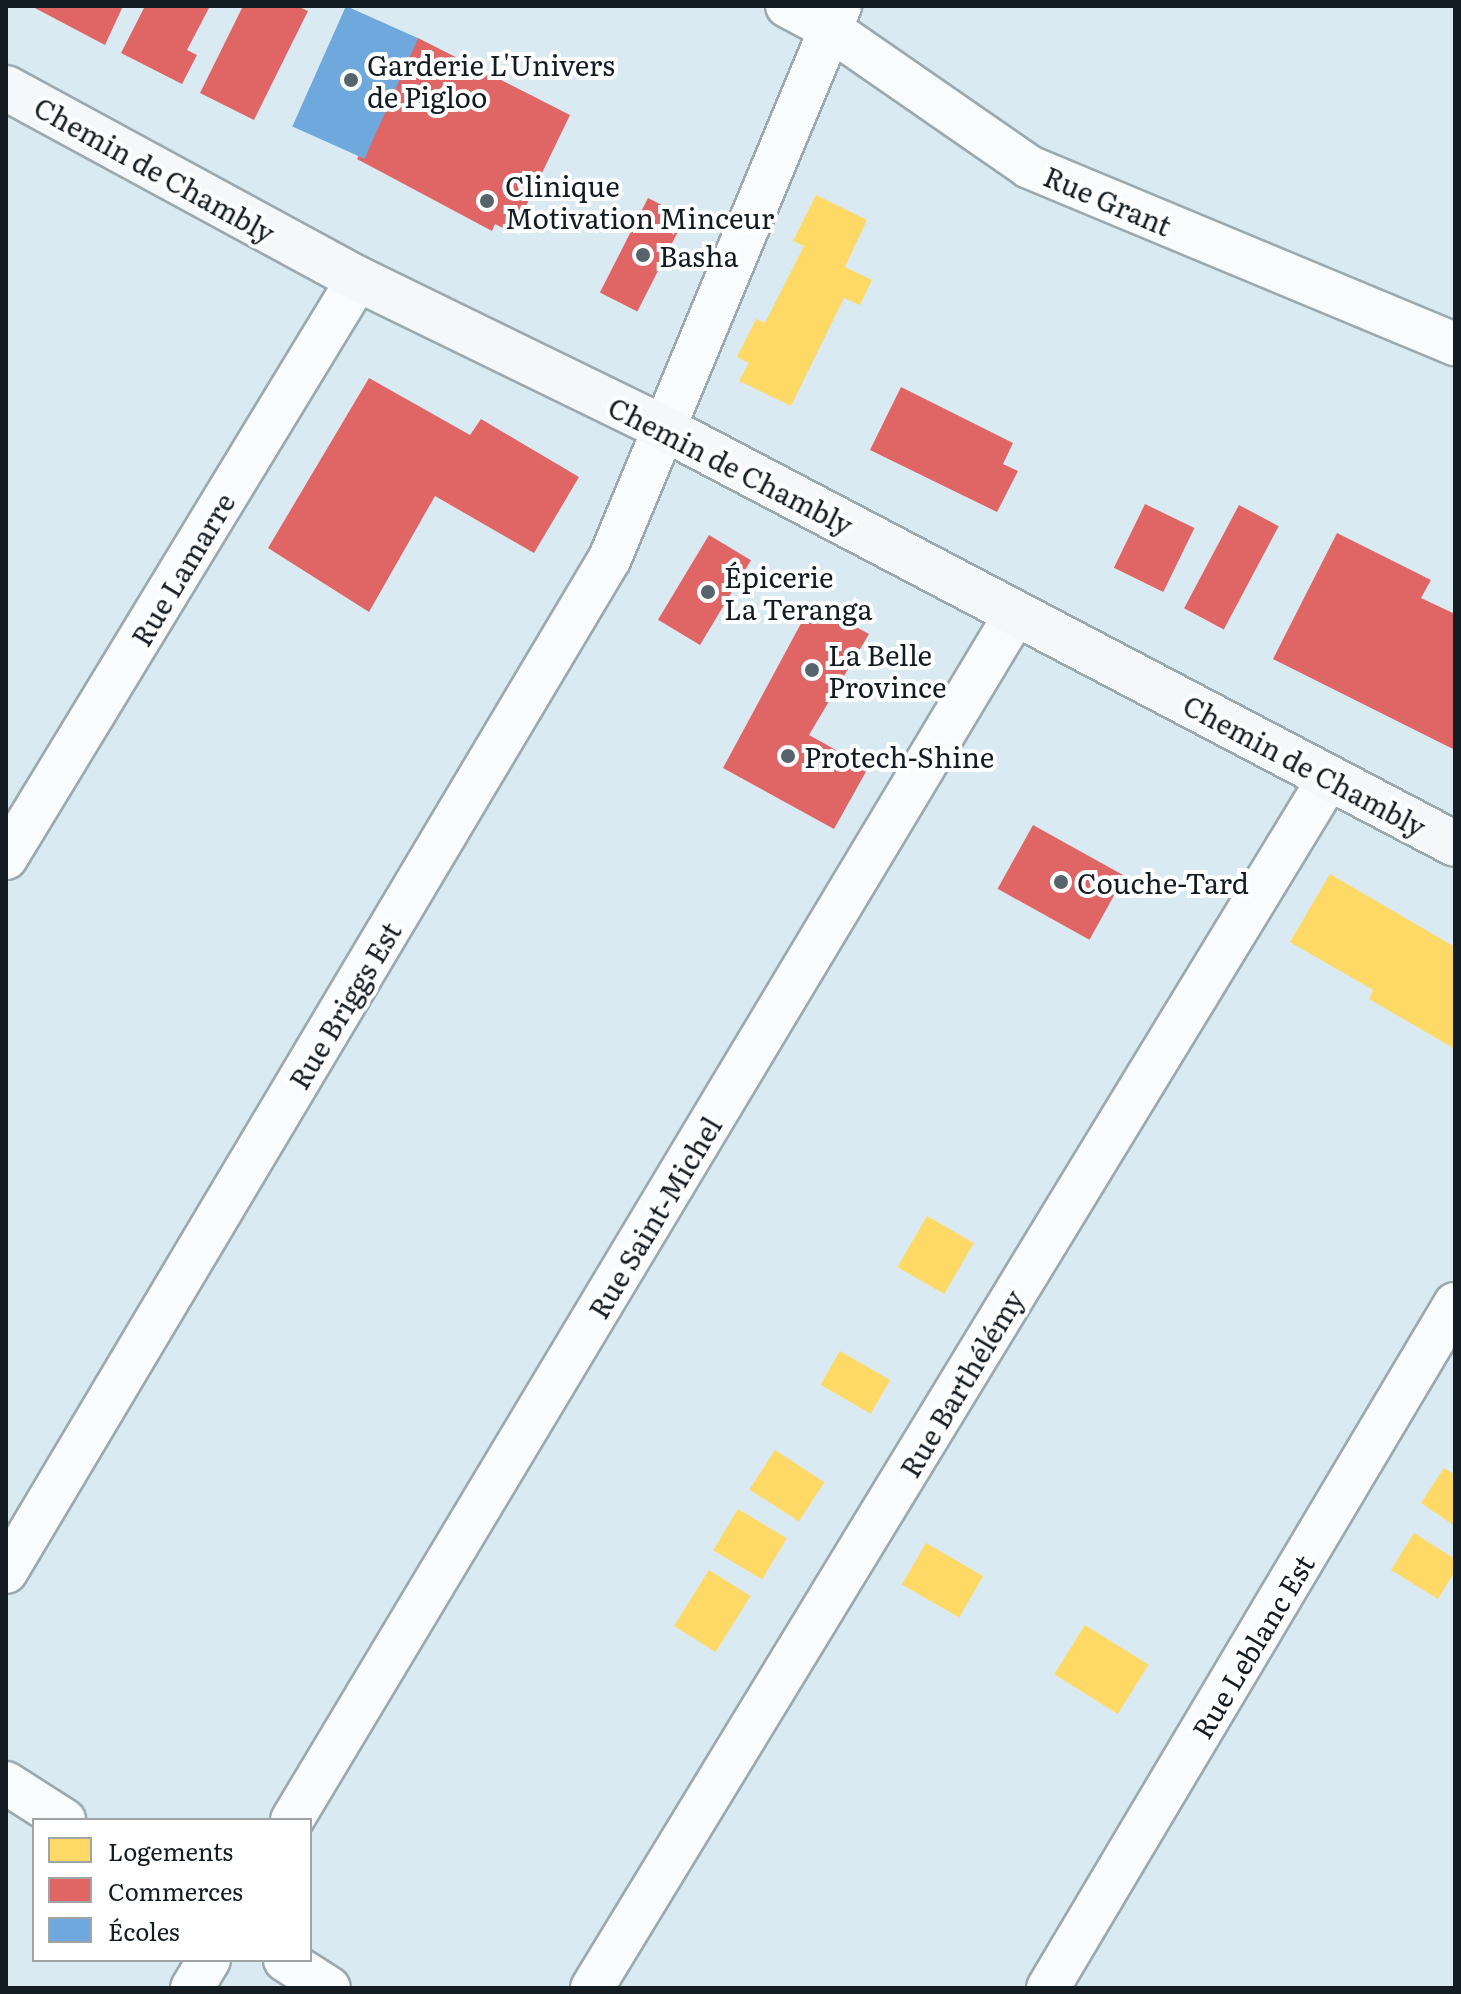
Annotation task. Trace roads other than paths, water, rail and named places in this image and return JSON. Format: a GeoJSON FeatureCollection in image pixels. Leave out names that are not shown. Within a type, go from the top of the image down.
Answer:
{"type":"FeatureCollection","features":[{"type":"Feature","properties":{"kind":"main road","name":"Chemin de Chambly"},"geometry":{"type":"LineString","coordinates":[[6,88],[358,279],[665,429],[1455,844]]}},
{"type":"Feature","properties":{"kind":"street","name":"Rue Grant"},"geometry":{"type":"LineString","coordinates":[[787,6],[835,18],[1029,167],[1455,344]]}},
{"type":"Feature","properties":{"kind":"street","name":"Rue Briggs Est"},"geometry":{"type":"LineString","coordinates":[[6,1572],[610,558],[835,18]]}},
{"type":"Feature","properties":{"kind":"street","name":"Rue Lamarre"},"geometry":{"type":"LineString","coordinates":[[6,858],[358,279]]}},
{"type":"Feature","properties":{"kind":"street","name":"Rue Saint-Michel"},"geometry":{"type":"LineString","coordinates":[[293,1818],[1016,613]]}},
{"type":"Feature","properties":{"kind":"street","name":"Rue Barthélémy"},"geometry":{"type":"LineString","coordinates":[[592,1988],[1329,778]]}},
{"type":"Feature","properties":{"kind":"street","name":"Rue Leblanc Est"},"geometry":{"type":"LineString","coordinates":[[1048,1988],[1455,1304]]}},
{"type":"Feature","properties":{"kind":"street"},"geometry":{"type":"LineString","coordinates":[[6,1783],[61,1818]]}},
{"type":"Feature","properties":{"kind":"street"},"geometry":{"type":"LineString","coordinates":[[192,1988],[208,1962]]}},
{"type":"Feature","properties":{"kind":"street"},"geometry":{"type":"LineString","coordinates":[[288,1962],[329,1988]]}},
{"type":"Feature","properties":{"kind":"place","name":"Garderie L'Univers de Pigloo"},"geometry":{"type":"Point","coordinates":[351,80]}},
{"type":"Feature","properties":{"kind":"place","name":"Clinique Motivation Minceur"},"geometry":{"type":"Point","coordinates":[487,201]}},
{"type":"Feature","properties":{"kind":"place","name":"Basha"},"geometry":{"type":"Point","coordinates":[643,255]}},
{"type":"Feature","properties":{"kind":"place","name":"Épicerie La Teranga"},"geometry":{"type":"Point","coordinates":[708,592]}},
{"type":"Feature","properties":{"kind":"place","name":"La Belle Province"},"geometry":{"type":"Point","coordinates":[812,670]}},
{"type":"Feature","properties":{"kind":"place","name":"Protech-Shine"},"geometry":{"type":"Point","coordinates":[788,756]}},
{"type":"Feature","properties":{"kind":"place","name":"Couche-Tard"},"geometry":{"type":"Point","coordinates":[1061,882]}}]}
